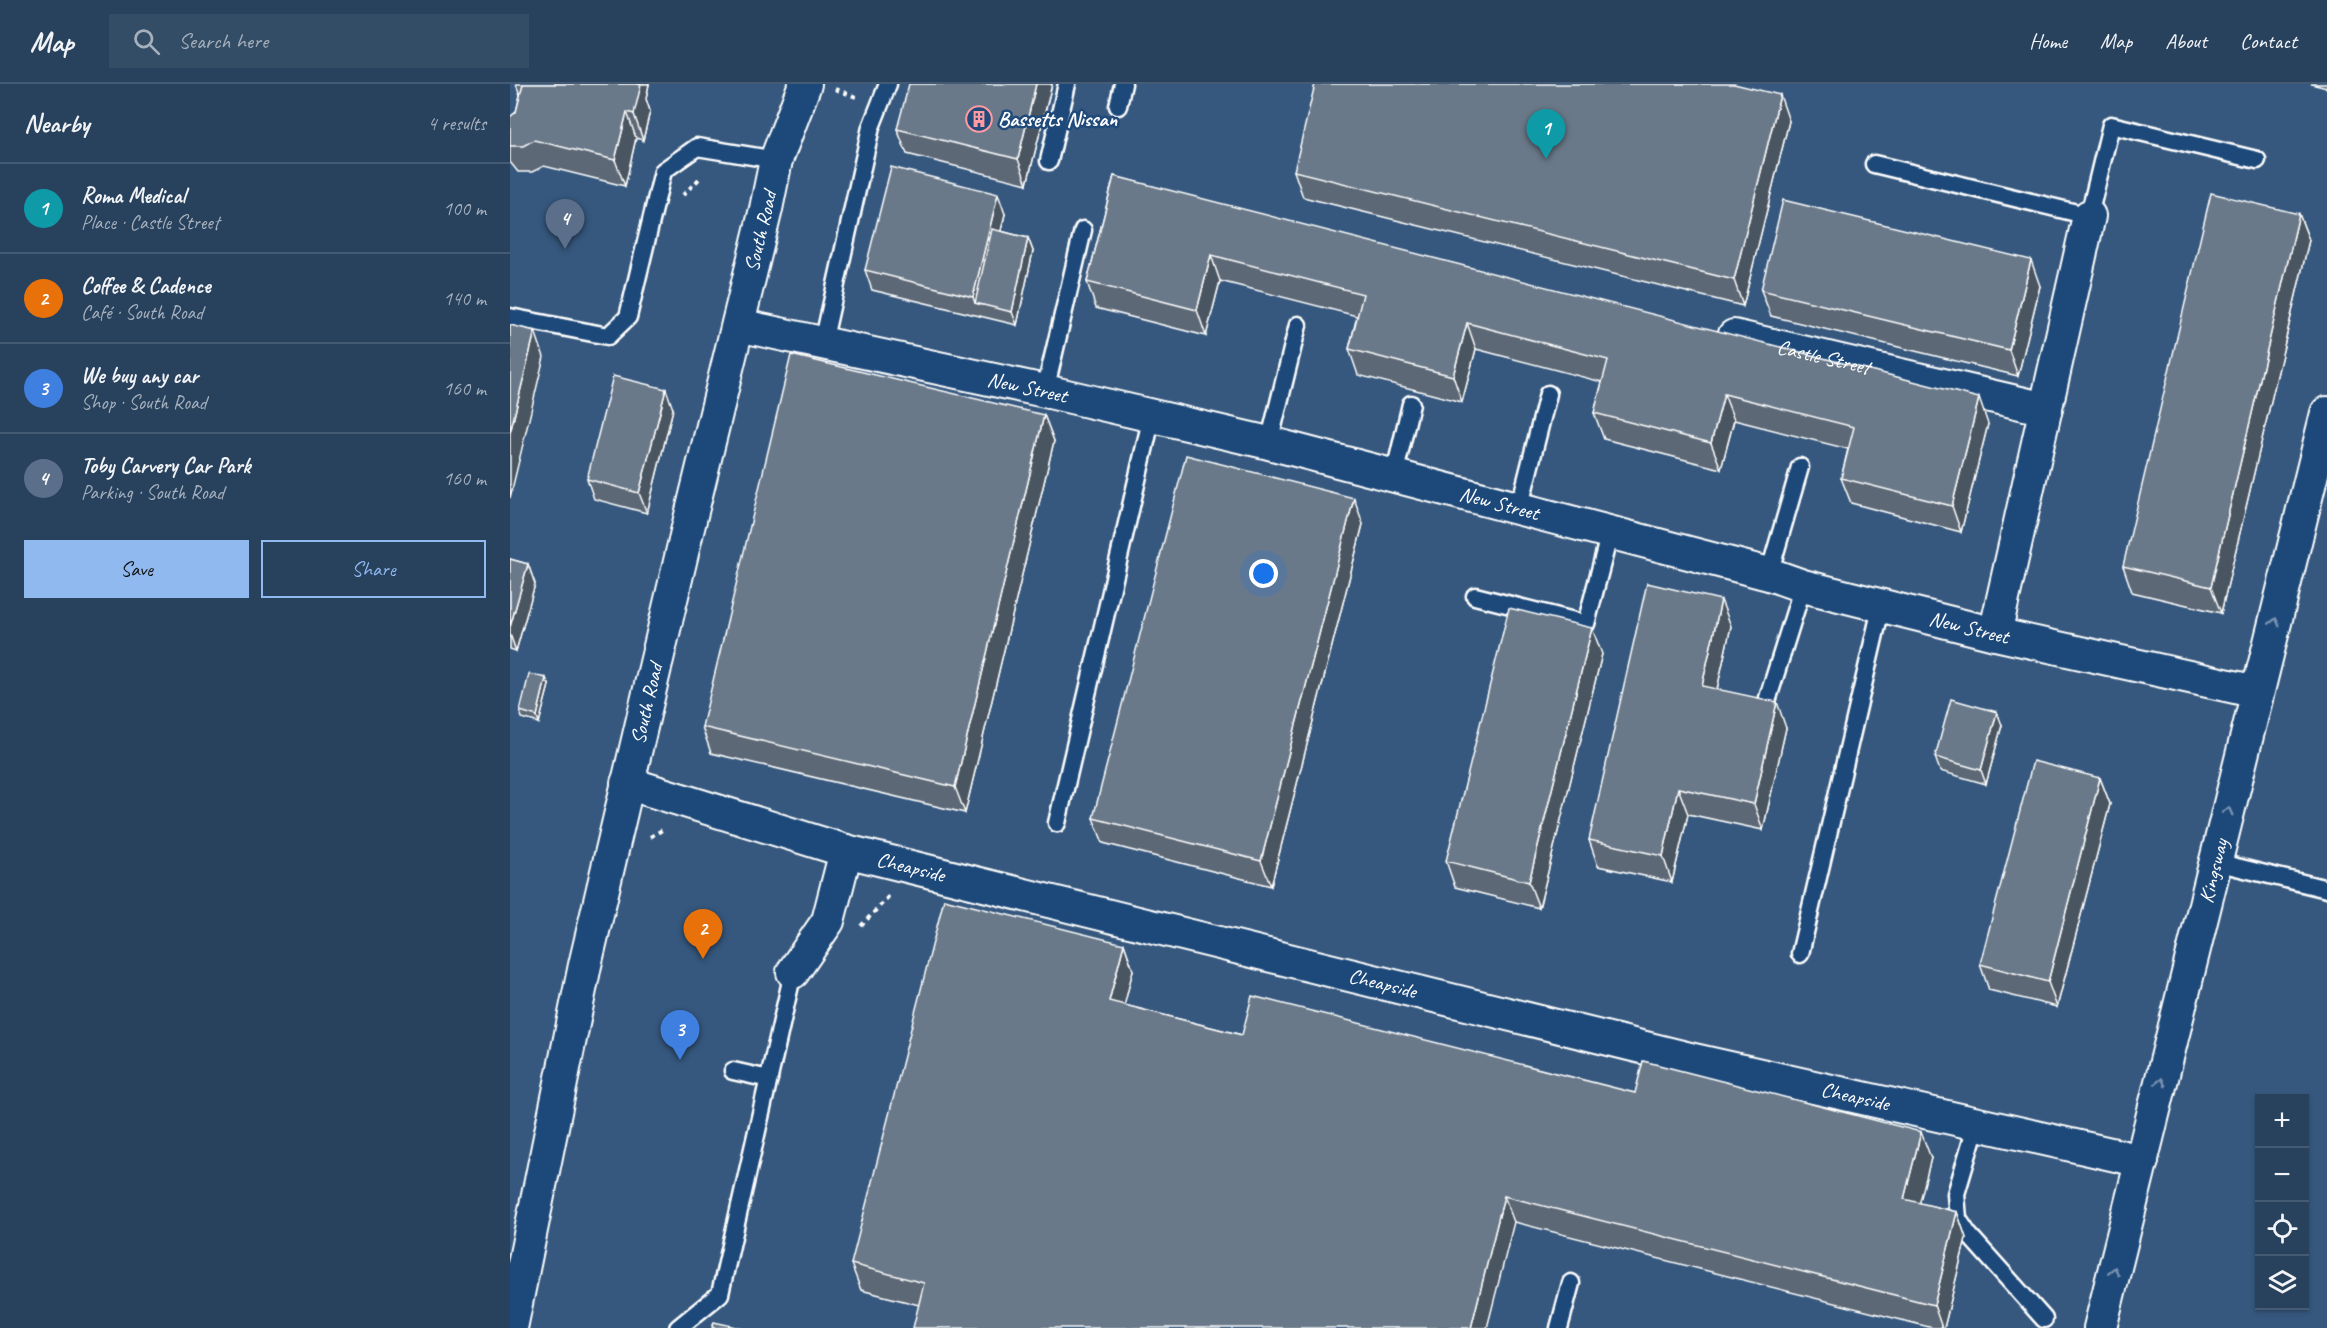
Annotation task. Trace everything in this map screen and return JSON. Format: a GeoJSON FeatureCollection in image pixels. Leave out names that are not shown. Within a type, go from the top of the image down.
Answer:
{"type":"FeatureCollection","features":[{"type":"Feature","properties":{"kind":"street","name":"South Road"},"geometry":{"type":"LineString","coordinates":[[511,1328],[585,965],[627,783],[776,160],[805,84]]}},
{"type":"Feature","properties":{"kind":"street"},"geometry":{"type":"LineString","coordinates":[[1995,634],[2089,216]]}},
{"type":"Feature","properties":{"kind":"street","name":"New Street"},"geometry":{"type":"LineString","coordinates":[[738,325],[1045,391],[1269,443],[1769,574],[1803,586],[1995,634],[2257,692]]}},
{"type":"Feature","properties":{"kind":"street","name":"Castle Street"},"geometry":{"type":"LineString","coordinates":[[1712,331],[2046,409]]}},
{"type":"Feature","properties":{"kind":"street","name":"Kingsway"},"geometry":{"type":"LineString","coordinates":[[2100,1328],[2327,413]]}},
{"type":"Feature","properties":{"kind":"street","name":"Cheapside"},"geometry":{"type":"LineString","coordinates":[[627,783],[846,851],[1694,1060],[2142,1161]]}},
{"type":"Feature","properties":{"kind":"street"},"geometry":{"type":"LineString","coordinates":[[793,972],[828,921],[846,851]]}},
{"type":"Feature","properties":{"kind":"lane"},"geometry":{"type":"LineString","coordinates":[[823,343],[872,127],[888,84]]}},
{"type":"Feature","properties":{"kind":"lane"},"geometry":{"type":"LineString","coordinates":[[1049,162],[1067,84]]}},
{"type":"Feature","properties":{"kind":"lane"},"geometry":{"type":"LineString","coordinates":[[1118,106],[1123,84]]}},
{"type":"Feature","properties":{"kind":"lane"},"geometry":{"type":"LineString","coordinates":[[1874,164],[2089,216],[2111,125],[2257,160]]}},
{"type":"Feature","properties":{"kind":"lane"},"geometry":{"type":"LineString","coordinates":[[510,317],[608,336],[628,316],[663,171],[697,147],[776,160]]}},
{"type":"Feature","properties":{"kind":"lane"},"geometry":{"type":"LineString","coordinates":[[1045,391],[1083,230]]}},
{"type":"Feature","properties":{"kind":"lane"},"geometry":{"type":"LineString","coordinates":[[1269,443],[1298,325]]}},
{"type":"Feature","properties":{"kind":"lane"},"geometry":{"type":"LineString","coordinates":[[1519,509],[1548,394]]}},
{"type":"Feature","properties":{"kind":"lane"},"geometry":{"type":"LineString","coordinates":[[1394,476],[1411,404]]}},
{"type":"Feature","properties":{"kind":"lane"},"geometry":{"type":"LineString","coordinates":[[1057,823],[1152,416]]}},
{"type":"Feature","properties":{"kind":"lane"},"geometry":{"type":"LineString","coordinates":[[1769,574],[1800,467]]}},
{"type":"Feature","properties":{"kind":"lane"},"geometry":{"type":"LineString","coordinates":[[1475,596],[1586,624],[1610,532]]}},
{"type":"Feature","properties":{"kind":"lane"},"geometry":{"type":"LineString","coordinates":[[1768,698],[1803,586]]}},
{"type":"Feature","properties":{"kind":"lane"},"geometry":{"type":"LineString","coordinates":[[1800,954],[1882,604]]}},
{"type":"Feature","properties":{"kind":"lane"},"geometry":{"type":"LineString","coordinates":[[2216,862],[2327,889]]}},
{"type":"Feature","properties":{"kind":"lane"},"geometry":{"type":"LineString","coordinates":[[678,1328],[720,1294],[793,972]]}},
{"type":"Feature","properties":{"kind":"lane"},"geometry":{"type":"LineString","coordinates":[[733,1071],[769,1079]]}},
{"type":"Feature","properties":{"kind":"lane"},"geometry":{"type":"LineString","coordinates":[[1977,1123],[1956,1194],[1958,1219],[1968,1234],[2044,1319]]}},
{"type":"Feature","properties":{"kind":"lane"},"geometry":{"type":"LineString","coordinates":[[1559,1328],[1571,1283]]}},
{"type":"Feature","properties":{"kind":"path"},"geometry":{"type":"LineString","coordinates":[[649,837],[668,826]]}},
{"type":"Feature","properties":{"kind":"building"},"geometry":{"type":"Polygon","coordinates":[[[523,84],[641,85],[634,114],[627,112],[615,160],[534,140],[523,146],[510,146],[510,117],[516,112],[523,84]]]}},
{"type":"Feature","properties":{"kind":"building","name":"Bassetts Nissan"},"geometry":{"type":"Polygon","coordinates":[[[909,84],[1036,84],[1018,159],[897,129],[909,84]]]}},
{"type":"Feature","properties":{"kind":"building"},"geometry":{"type":"Polygon","coordinates":[[[1315,84],[1734,84],[1780,95],[1734,280],[1294,171],[1315,84]]]}},
{"type":"Feature","properties":{"kind":"building"},"geometry":{"type":"Polygon","coordinates":[[[891,167],[998,194],[973,297],[865,270],[891,167]]]}},
{"type":"Feature","properties":{"kind":"building"},"geometry":{"type":"Polygon","coordinates":[[[1114,176],[1979,398],[1952,506],[1841,478],[1854,427],[1724,394],[1711,443],[1594,413],[1608,360],[1467,323],[1453,376],[1349,349],[1363,294],[1211,255],[1197,310],[1087,282],[1114,176]]]}},
{"type":"Feature","properties":{"kind":"building"},"geometry":{"type":"Polygon","coordinates":[[[2211,193],[2299,214],[2211,587],[2123,566],[2211,193]]]}},
{"type":"Feature","properties":{"kind":"building"},"geometry":{"type":"Polygon","coordinates":[[[1783,200],[2031,260],[2009,350],[1761,290],[1783,200]]]}},
{"type":"Feature","properties":{"kind":"building"},"geometry":{"type":"Polygon","coordinates":[[[992,229],[1028,238],[1012,312],[975,303],[992,229]]]}},
{"type":"Feature","properties":{"kind":"building"},"geometry":{"type":"Polygon","coordinates":[[[510,325],[535,331],[510,433],[510,325]]]}},
{"type":"Feature","properties":{"kind":"building"},"geometry":{"type":"Polygon","coordinates":[[[791,355],[1044,415],[955,787],[702,727],[791,355]]]}},
{"type":"Feature","properties":{"kind":"building"},"geometry":{"type":"Polygon","coordinates":[[[613,376],[666,389],[639,493],[587,479],[613,376]]]}},
{"type":"Feature","properties":{"kind":"building"},"geometry":{"type":"Polygon","coordinates":[[[1186,455],[1354,498],[1261,861],[1093,818],[1186,455]]]}},
{"type":"Feature","properties":{"kind":"building"},"geometry":{"type":"Polygon","coordinates":[[[510,559],[528,564],[510,627],[510,559]]]}},
{"type":"Feature","properties":{"kind":"building"},"geometry":{"type":"Polygon","coordinates":[[[1647,583],[1721,600],[1702,686],[1777,702],[1754,804],[1678,788],[1663,856],[1589,840],[1647,583]]]}},
{"type":"Feature","properties":{"kind":"building"},"geometry":{"type":"Polygon","coordinates":[[[1509,608],[1592,628],[1529,882],[1446,861],[1509,608]]]}},
{"type":"Feature","properties":{"kind":"building"},"geometry":{"type":"Polygon","coordinates":[[[529,674],[546,678],[537,716],[520,711],[529,674]]]}},
{"type":"Feature","properties":{"kind":"building"},"geometry":{"type":"Polygon","coordinates":[[[1951,699],[1997,712],[1981,770],[1935,757],[1951,699]]]}},
{"type":"Feature","properties":{"kind":"building"},"geometry":{"type":"Polygon","coordinates":[[[2033,761],[2100,778],[2048,982],[1980,964],[2033,761]]]}},
{"type":"Feature","properties":{"kind":"building"},"geometry":{"type":"Polygon","coordinates":[[[944,899],[1124,944],[1109,1001],[1242,1035],[1252,996],[1635,1093],[1643,1061],[1921,1132],[1904,1199],[1957,1212],[1934,1305],[1504,1196],[1471,1328],[913,1328],[924,1283],[851,1264],[944,899]]]}},
{"type":"Feature","properties":{"kind":"building"},"geometry":{"type":"Polygon","coordinates":[[[714,1322],[741,1328],[712,1328],[714,1322]]]}},
{"type":"Feature","properties":{"kind":"place","name":"Bassetts Nissan"},"geometry":{"type":"Point","coordinates":[979,119]}},
{"type":"Feature","properties":{"kind":"place","name":"Roma Medical"},"geometry":{"type":"Point","coordinates":[1546,159]}},
{"type":"Feature","properties":{"kind":"place","name":"Toby Carvery Car Park"},"geometry":{"type":"Point","coordinates":[565,249]}},
{"type":"Feature","properties":{"kind":"place","name":"Coffee & Cadence"},"geometry":{"type":"Point","coordinates":[703,959]}},
{"type":"Feature","properties":{"kind":"place","name":"We buy any car"},"geometry":{"type":"Point","coordinates":[680,1060]}}]}
